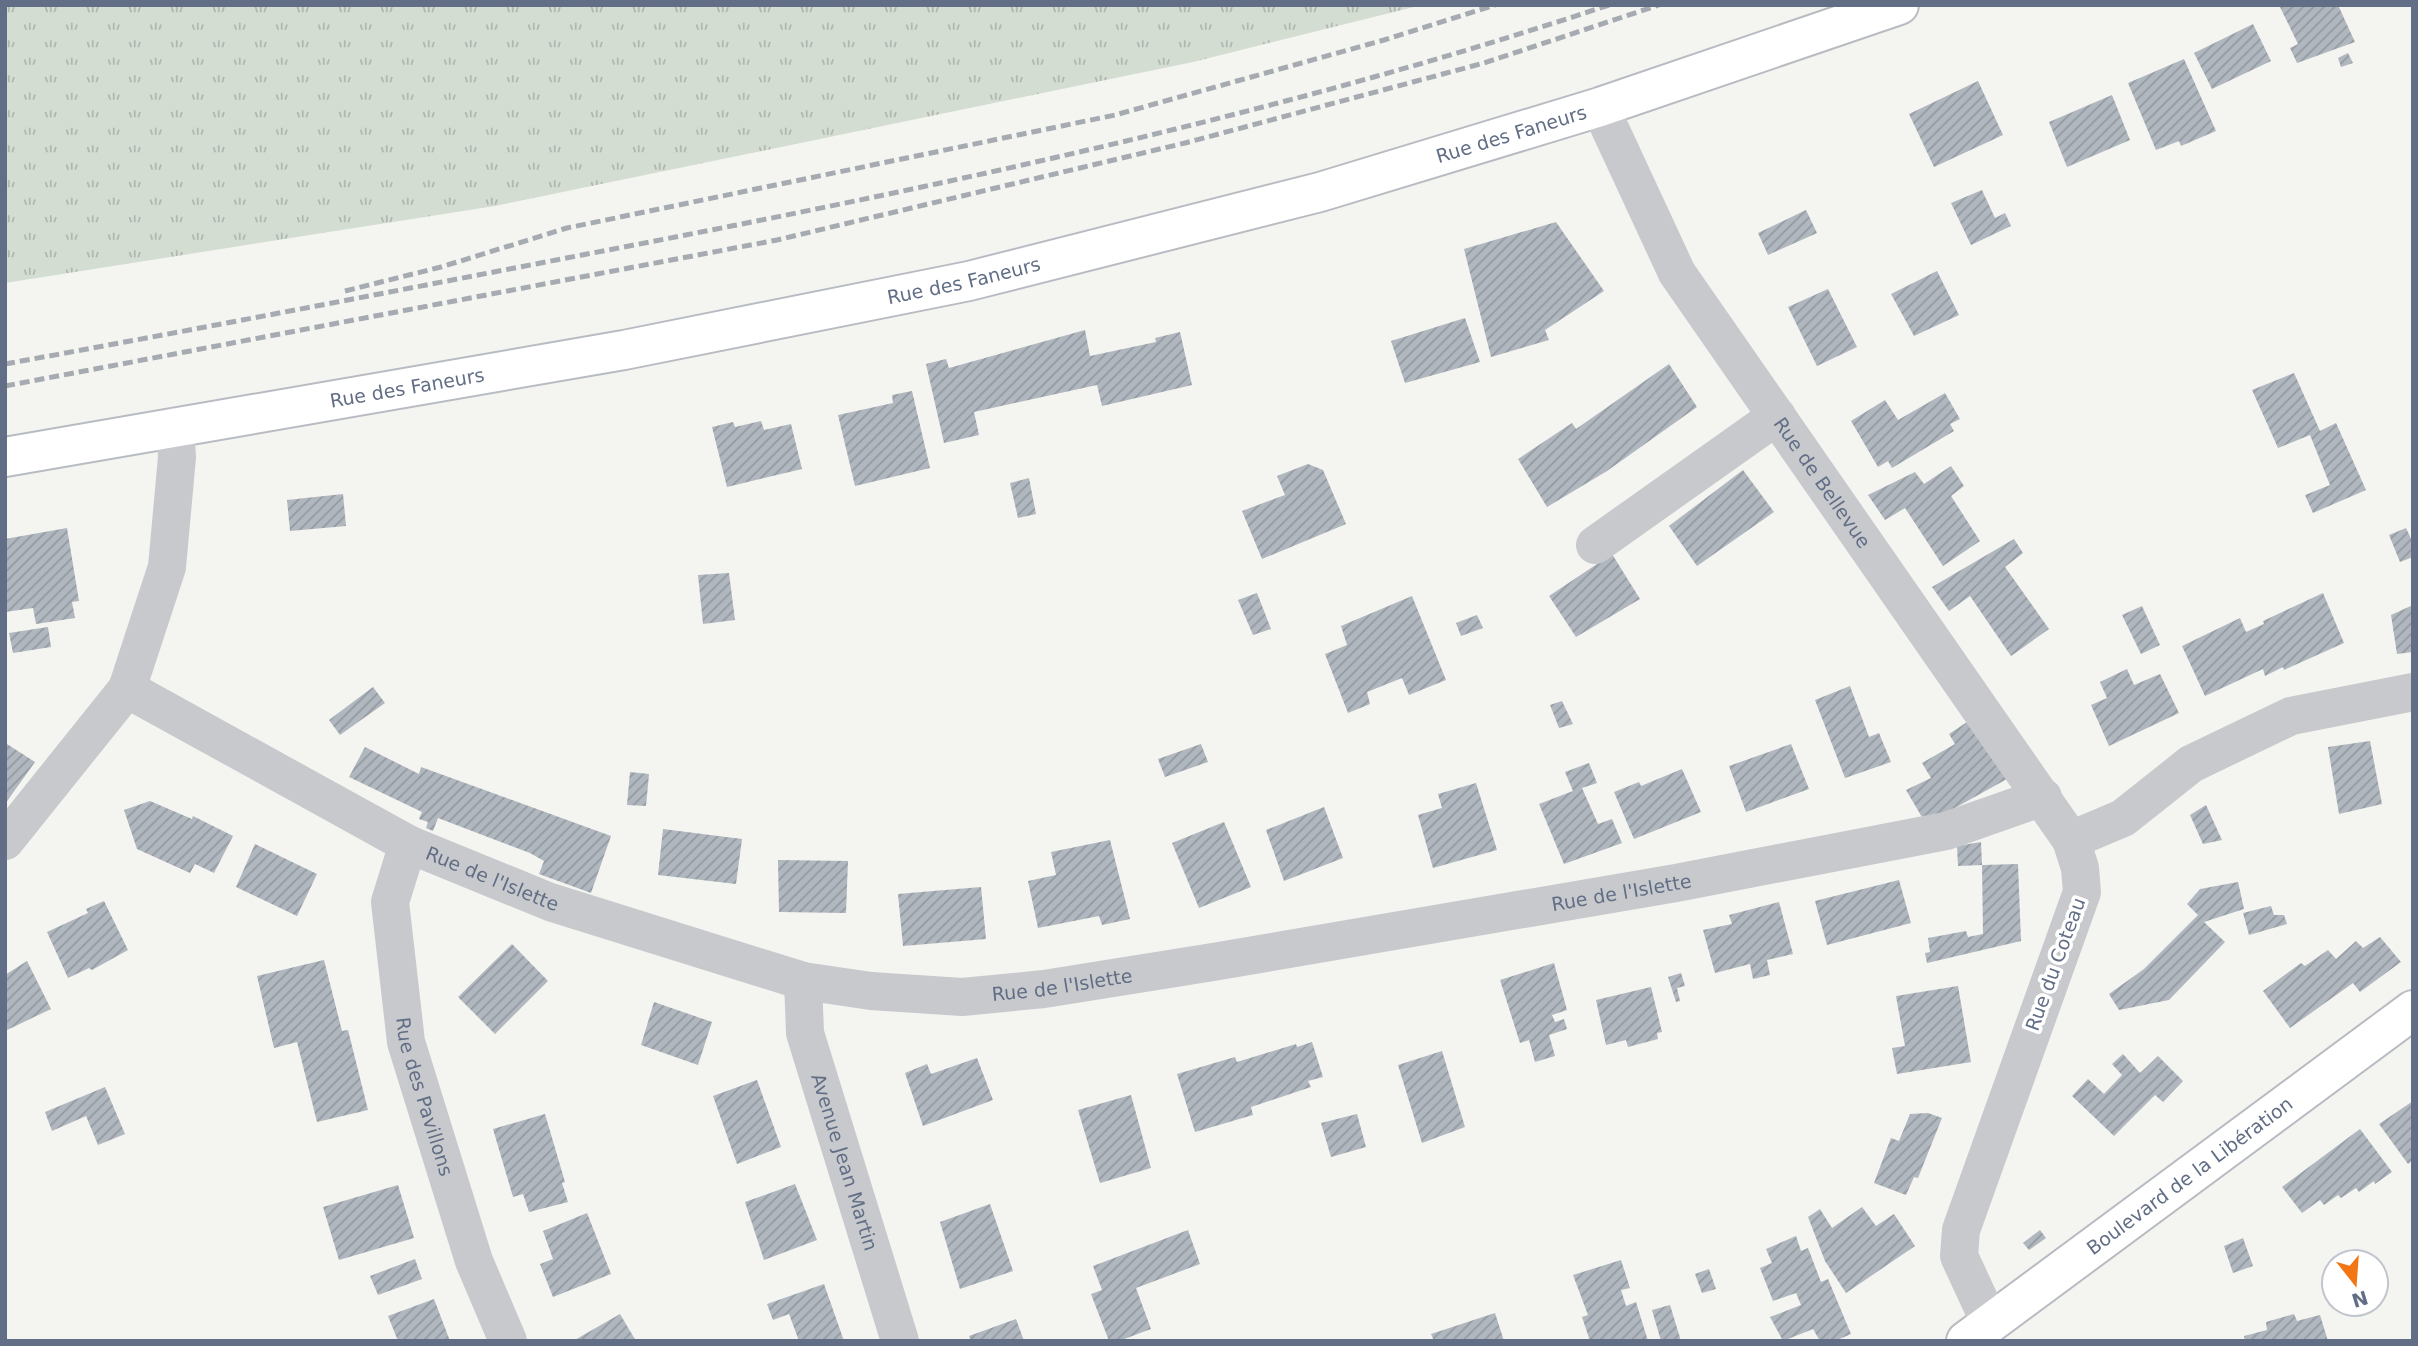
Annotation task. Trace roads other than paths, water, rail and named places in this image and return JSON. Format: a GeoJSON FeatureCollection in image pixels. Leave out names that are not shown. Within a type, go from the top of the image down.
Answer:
{"type":"FeatureCollection","features":[{"type":"Feature","properties":{"kind":"street","name":"Rue des Faneurs"},"geometry":{"type":"LineString","coordinates":[[5,457],[611,352],[969,281],[1320,192],[1600,107],[1899,5]]}},
{"type":"Feature","properties":{"kind":"street","name":"Rue de Bellevue"},"geometry":{"type":"LineString","coordinates":[[1600,107],[1677,273],[1877,565],[2043,796],[2071,840]]}},
{"type":"Feature","properties":{"kind":"street"},"geometry":{"type":"LineString","coordinates":[[1594,545],[1777,416]]}},
{"type":"Feature","properties":{"kind":"street"},"geometry":{"type":"LineString","coordinates":[[5,841],[127,690],[167,567],[177,457],[175,427]]}},
{"type":"Feature","properties":{"kind":"street","name":"Rue de l'Islette"},"geometry":{"type":"LineString","coordinates":[[127,690],[408,844],[550,902],[803,981],[871,991],[962,997],[1057,987],[1483,918],[1946,831],[2043,796]]}},
{"type":"Feature","properties":{"kind":"street"},"geometry":{"type":"LineString","coordinates":[[2071,840],[2123,818],[2192,764],[2291,716],[2413,692]]}},
{"type":"Feature","properties":{"kind":"street","name":"Rue du Coteau"},"geometry":{"type":"LineString","coordinates":[[1978,1332],[1959,1256],[1961,1230],[2082,892],[2080,868],[2071,840]]}},
{"type":"Feature","properties":{"kind":"street","name":"Rue des Pavillons"},"geometry":{"type":"LineString","coordinates":[[408,844],[390,902],[406,1042],[474,1261],[508,1341]]}},
{"type":"Feature","properties":{"kind":"street","name":"Avenue Jean Martin"},"geometry":{"type":"LineString","coordinates":[[803,981],[805,1033],[900,1341]]}},
{"type":"Feature","properties":{"kind":"street","name":"Boulevard de la Libération"},"geometry":{"type":"LineString","coordinates":[[1978,1332],[2413,1010]]}},
{"type":"Feature","properties":{"kind":"railway"},"geometry":{"type":"LineString","coordinates":[[345,291],[441,267],[567,228],[1115,115],[1384,40],[1495,5]]}},
{"type":"Feature","properties":{"kind":"railway"},"geometry":{"type":"LineString","coordinates":[[5,364],[712,230],[971,176],[1228,116],[1356,82],[1609,5]]}},
{"type":"Feature","properties":{"kind":"railway"},"geometry":{"type":"LineString","coordinates":[[5,386],[777,240],[1185,143],[1484,63],[1659,5]]}}]}
